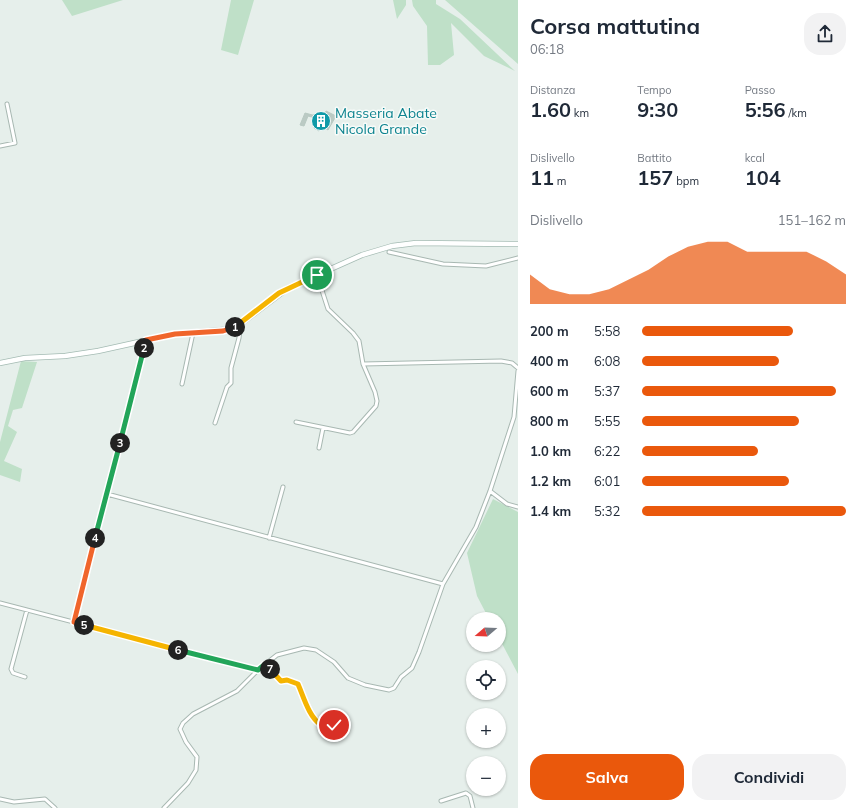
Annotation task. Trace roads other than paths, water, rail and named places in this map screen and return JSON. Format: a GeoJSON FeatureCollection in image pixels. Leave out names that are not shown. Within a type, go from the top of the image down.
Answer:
{"type":"FeatureCollection","features":[{"type":"Feature","properties":{"kind":"main road"},"geometry":{"type":"LineString","coordinates":[[0,362],[26,358],[65,356],[98,351],[146,340],[231,329],[241,324],[279,293],[362,255],[392,246],[416,243],[518,244]]}},
{"type":"Feature","properties":{"kind":"street"},"geometry":{"type":"LineString","coordinates":[[0,146],[15,143],[7,104]]}},
{"type":"Feature","properties":{"kind":"street"},"geometry":{"type":"LineString","coordinates":[[392,246],[394,253]]}},
{"type":"Feature","properties":{"kind":"street"},"geometry":{"type":"LineString","coordinates":[[389,252],[443,264],[486,266],[518,258]]}},
{"type":"Feature","properties":{"kind":"street"},"geometry":{"type":"LineString","coordinates":[[296,422],[350,433],[353,432],[376,406],[377,401],[375,392],[363,364],[359,341],[353,333],[328,309],[317,275]]}},
{"type":"Feature","properties":{"kind":"street"},"geometry":{"type":"LineString","coordinates":[[215,423],[226,390],[231,383],[230,368],[239,338],[241,324]]}},
{"type":"Feature","properties":{"kind":"street"},"geometry":{"type":"LineString","coordinates":[[182,384],[193,333]]}},
{"type":"Feature","properties":{"kind":"street"},"geometry":{"type":"LineString","coordinates":[[74,622],[146,340]]}},
{"type":"Feature","properties":{"kind":"street"},"geometry":{"type":"LineString","coordinates":[[164,808],[188,783],[196,770],[197,757],[186,742],[180,729],[183,723],[193,714],[237,691],[258,670],[277,655],[304,648],[316,650],[334,662],[348,678],[365,685],[389,690],[394,688],[401,677],[412,668],[419,652],[442,584],[476,527],[490,491],[514,418],[518,370],[512,363],[501,361],[363,364]]}},
{"type":"Feature","properties":{"kind":"street"},"geometry":{"type":"LineString","coordinates":[[319,448],[323,428]]}},
{"type":"Feature","properties":{"kind":"street"},"geometry":{"type":"LineString","coordinates":[[269,538],[283,487]]}},
{"type":"Feature","properties":{"kind":"street"},"geometry":{"type":"LineString","coordinates":[[490,491],[507,504],[518,507]]}},
{"type":"Feature","properties":{"kind":"street"},"geometry":{"type":"LineString","coordinates":[[107,494],[442,584]]}},
{"type":"Feature","properties":{"kind":"street"},"geometry":{"type":"LineString","coordinates":[[0,602],[258,670]]}},
{"type":"Feature","properties":{"kind":"street"},"geometry":{"type":"LineString","coordinates":[[25,677],[11,671],[27,610]]}},
{"type":"Feature","properties":{"kind":"street"},"geometry":{"type":"LineString","coordinates":[[264,665],[281,681],[287,680],[298,684],[317,722],[321,725],[327,721],[334,725]]}},
{"type":"Feature","properties":{"kind":"street"},"geometry":{"type":"LineString","coordinates":[[441,801],[466,793],[470,796],[473,808]]}},
{"type":"Feature","properties":{"kind":"street"},"geometry":{"type":"LineString","coordinates":[[0,799],[14,802],[45,799],[55,808]]}},
{"type":"Feature","properties":{"kind":"place","name":"Masseria Abate Nicola Grande"},"geometry":{"type":"Point","coordinates":[321,121]}}]}
